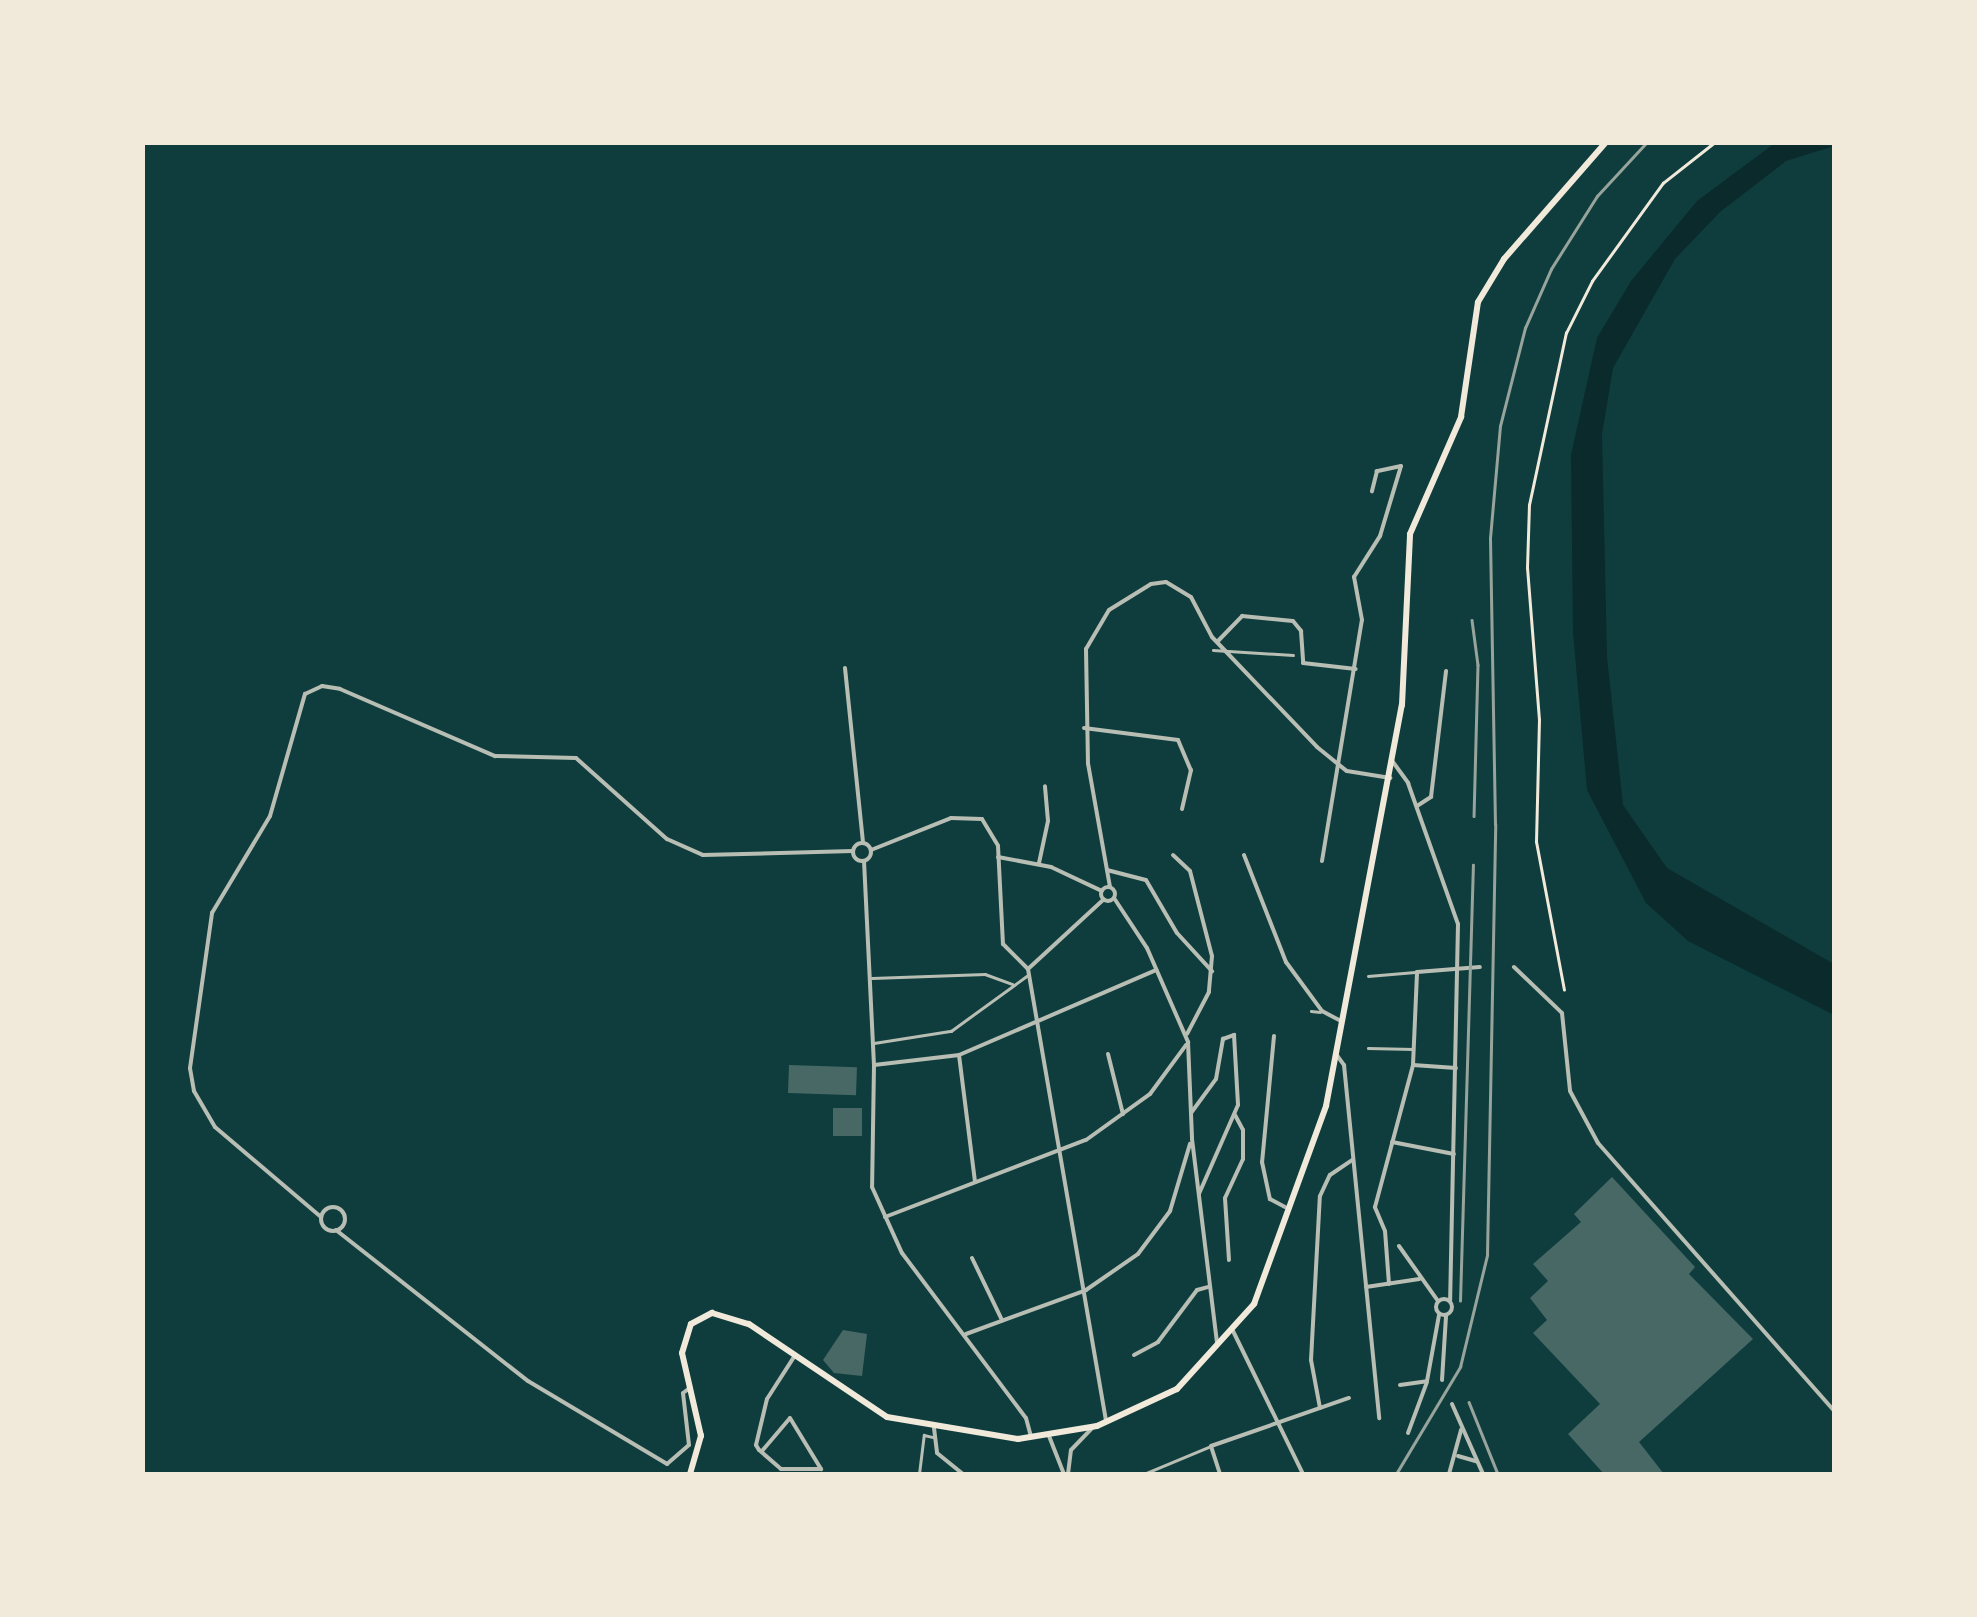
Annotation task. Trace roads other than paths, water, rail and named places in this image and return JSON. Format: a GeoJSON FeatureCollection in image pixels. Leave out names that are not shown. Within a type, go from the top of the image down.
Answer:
{"type":"FeatureCollection","features":[{"type":"Feature","properties":{"kind":"main road"},"geometry":{"type":"LineString","coordinates":[[690,1474],[701,1436],[684,1345],[701,1317],[736,1318],[876,1412],[934,1433],[1031,1438],[1097,1426],[1177,1389],[1232,1332],[1270,1274],[1285,1207],[1317,1137],[1393,762],[1409,652],[1410,534],[1461,417],[1478,302],[1504,259],[1606,142]]}},
{"type":"Feature","properties":{"kind":"street"},"geometry":{"type":"LineString","coordinates":[[1322,861],[1362,620],[1354,577],[1380,536],[1401,466],[1377,471],[1372,491]]}},
{"type":"Feature","properties":{"kind":"street"},"geometry":{"type":"LineString","coordinates":[[1218,1348],[1192,1139],[1188,1042],[1157,969],[1110,887],[1084,728],[1088,638],[1130,593],[1172,585],[1191,597],[1226,653],[1340,765],[1390,778]]}},
{"type":"Feature","properties":{"kind":"street"},"geometry":{"type":"LineString","coordinates":[[1217,642],[1242,616],[1293,621],[1300,631],[1303,663],[1356,669]]}},
{"type":"Feature","properties":{"kind":"street"},"geometry":{"type":"LineString","coordinates":[[1226,653],[1232,648],[1293,655]]}},
{"type":"Feature","properties":{"kind":"street"},"geometry":{"type":"LineString","coordinates":[[1213,650],[1226,653]]}},
{"type":"Feature","properties":{"kind":"street"},"geometry":{"type":"LineString","coordinates":[[845,668],[864,843],[871,850]]}},
{"type":"Feature","properties":{"kind":"street"},"geometry":{"type":"LineString","coordinates":[[1416,806],[1431,797],[1446,672]]}},
{"type":"Feature","properties":{"kind":"street"},"geometry":{"type":"LineString","coordinates":[[690,1388],[683,1393],[689,1444],[668,1464],[528,1381],[336,1230],[325,1228],[321,1217],[214,1127],[194,1091],[190,1068],[212,914],[270,816],[306,694],[322,686],[340,689],[496,756],[576,758],[668,839],[703,855],[852,851],[864,843]]}},
{"type":"Feature","properties":{"kind":"street"},"geometry":{"type":"LineString","coordinates":[[1084,728],[1178,740],[1191,770],[1182,809]]}},
{"type":"Feature","properties":{"kind":"street"},"geometry":{"type":"LineString","coordinates":[[1393,762],[1416,806],[1454,905],[1462,968],[1450,1302],[1442,1315],[1427,1382],[1428,1395],[1408,1433]]}},
{"type":"Feature","properties":{"kind":"street"},"geometry":{"type":"LineString","coordinates":[[1039,863],[1048,821],[1045,786]]}},
{"type":"Feature","properties":{"kind":"street"},"geometry":{"type":"LineString","coordinates":[[1031,1438],[1026,1418],[902,1253],[884,1217],[869,1154],[874,1044],[864,861],[871,850],[966,815],[982,819],[998,857],[1000,933],[1029,972],[1063,1150],[1106,1422]]}},
{"type":"Feature","properties":{"kind":"street"},"geometry":{"type":"LineString","coordinates":[[852,851],[864,861]]}},
{"type":"Feature","properties":{"kind":"street"},"geometry":{"type":"LineString","coordinates":[[1173,855],[1190,871],[1198,894],[1212,971],[1186,1036]]}},
{"type":"Feature","properties":{"kind":"street"},"geometry":{"type":"LineString","coordinates":[[1244,855],[1275,941],[1322,1011]]}},
{"type":"Feature","properties":{"kind":"street"},"geometry":{"type":"LineString","coordinates":[[998,857],[1039,863],[1102,891]]}},
{"type":"Feature","properties":{"kind":"street"},"geometry":{"type":"LineString","coordinates":[[1106,870],[1146,880],[1177,933],[1212,971]]}},
{"type":"Feature","properties":{"kind":"street"},"geometry":{"type":"LineString","coordinates":[[1102,891],[1110,887]]}},
{"type":"Feature","properties":{"kind":"street"},"geometry":{"type":"LineString","coordinates":[[1102,891],[1104,899]]}},
{"type":"Feature","properties":{"kind":"street"},"geometry":{"type":"LineString","coordinates":[[874,1044],[952,1031],[1029,972],[1104,899],[1114,898]]}},
{"type":"Feature","properties":{"kind":"street"},"geometry":{"type":"LineString","coordinates":[[1368,976],[1480,967]]}},
{"type":"Feature","properties":{"kind":"street"},"geometry":{"type":"LineString","coordinates":[[1514,967],[1562,1012],[1570,1091],[1598,1143],[1834,1412]]}},
{"type":"Feature","properties":{"kind":"street"},"geometry":{"type":"LineString","coordinates":[[874,1065],[959,1055],[1157,969]]}},
{"type":"Feature","properties":{"kind":"street"},"geometry":{"type":"LineString","coordinates":[[1389,1284],[1384,1231],[1375,1208],[1413,1065],[1417,972]]}},
{"type":"Feature","properties":{"kind":"street"},"geometry":{"type":"LineString","coordinates":[[871,978],[985,974],[1013,985]]}},
{"type":"Feature","properties":{"kind":"street"},"geometry":{"type":"LineString","coordinates":[[1311,1011],[1322,1011],[1341,1021]]}},
{"type":"Feature","properties":{"kind":"street"},"geometry":{"type":"LineString","coordinates":[[1190,1113],[1212,1089],[1223,1040],[1231,1034],[1237,1038],[1235,1115],[1244,1160],[1224,1205],[1229,1260]]}},
{"type":"Feature","properties":{"kind":"street"},"geometry":{"type":"LineString","coordinates":[[1274,1036],[1262,1162],[1270,1199],[1285,1207]]}},
{"type":"Feature","properties":{"kind":"street"},"geometry":{"type":"LineString","coordinates":[[884,1217],[1063,1150],[1150,1094],[1188,1042]]}},
{"type":"Feature","properties":{"kind":"street"},"geometry":{"type":"LineString","coordinates":[[1368,1048],[1414,1049]]}},
{"type":"Feature","properties":{"kind":"street"},"geometry":{"type":"LineString","coordinates":[[1108,1054],[1123,1114]]}},
{"type":"Feature","properties":{"kind":"street"},"geometry":{"type":"LineString","coordinates":[[1336,1054],[1344,1065],[1379,1418]]}},
{"type":"Feature","properties":{"kind":"street"},"geometry":{"type":"LineString","coordinates":[[959,1055],[975,1182]]}},
{"type":"Feature","properties":{"kind":"street"},"geometry":{"type":"LineString","coordinates":[[1413,1065],[1456,1068]]}},
{"type":"Feature","properties":{"kind":"street"},"geometry":{"type":"LineString","coordinates":[[1199,1194],[1235,1115]]}},
{"type":"Feature","properties":{"kind":"street"},"geometry":{"type":"LineString","coordinates":[[966,1334],[1086,1290],[1138,1254],[1161,1225],[1192,1139]]}},
{"type":"Feature","properties":{"kind":"street"},"geometry":{"type":"LineString","coordinates":[[1392,1142],[1454,1154]]}},
{"type":"Feature","properties":{"kind":"street"},"geometry":{"type":"LineString","coordinates":[[1320,1408],[1310,1360],[1320,1196],[1330,1175],[1352,1160]]}},
{"type":"Feature","properties":{"kind":"street"},"geometry":{"type":"LineString","coordinates":[[321,1217],[328,1208],[342,1212],[344,1223],[336,1230]]}},
{"type":"Feature","properties":{"kind":"street"},"geometry":{"type":"LineString","coordinates":[[1399,1246],[1419,1280],[1438,1301],[1442,1315],[1442,1380]]}},
{"type":"Feature","properties":{"kind":"street"},"geometry":{"type":"LineString","coordinates":[[972,1258],[1002,1320]]}},
{"type":"Feature","properties":{"kind":"street"},"geometry":{"type":"LineString","coordinates":[[1366,1287],[1419,1280]]}},
{"type":"Feature","properties":{"kind":"street"},"geometry":{"type":"LineString","coordinates":[[1134,1355],[1158,1342],[1197,1290],[1208,1288]]}},
{"type":"Feature","properties":{"kind":"street"},"geometry":{"type":"LineString","coordinates":[[1438,1301],[1450,1302]]}},
{"type":"Feature","properties":{"kind":"street"},"geometry":{"type":"LineString","coordinates":[[1232,1332],[1303,1474]]}},
{"type":"Feature","properties":{"kind":"street"},"geometry":{"type":"LineString","coordinates":[[762,1451],[790,1418],[820,1469],[789,1471],[762,1451],[755,1441],[761,1417],[794,1357]]}},
{"type":"Feature","properties":{"kind":"street"},"geometry":{"type":"LineString","coordinates":[[1400,1385],[1427,1382]]}},
{"type":"Feature","properties":{"kind":"street"},"geometry":{"type":"LineString","coordinates":[[1144,1474],[1279,1420],[1350,1398]]}},
{"type":"Feature","properties":{"kind":"street"},"geometry":{"type":"LineString","coordinates":[[1452,1404],[1483,1474]]}},
{"type":"Feature","properties":{"kind":"street"},"geometry":{"type":"LineString","coordinates":[[1449,1474],[1460,1425]]}},
{"type":"Feature","properties":{"kind":"street"},"geometry":{"type":"LineString","coordinates":[[1066,1474],[1076,1443],[1097,1426]]}},
{"type":"Feature","properties":{"kind":"street"},"geometry":{"type":"LineString","coordinates":[[1067,1432],[1076,1443]]}},
{"type":"Feature","properties":{"kind":"street"},"geometry":{"type":"LineString","coordinates":[[918,1474],[924,1436],[934,1433],[936,1453],[963,1474]]}},
{"type":"Feature","properties":{"kind":"street"},"geometry":{"type":"LineString","coordinates":[[1049,1436],[1066,1474]]}},
{"type":"Feature","properties":{"kind":"street"},"geometry":{"type":"LineString","coordinates":[[1211,1446],[1220,1474]]}},
{"type":"Feature","properties":{"kind":"street"},"geometry":{"type":"LineString","coordinates":[[1456,1456],[1476,1461]]}},
{"type":"Feature","properties":{"kind":"water"},"geometry":{"type":"Polygon","coordinates":[[[1775,143],[1834,146],[1786,161],[1720,212],[1675,259],[1613,368],[1602,434],[1607,657],[1623,805],[1667,868],[1834,964],[1834,1015],[1688,941],[1646,903],[1587,790],[1573,633],[1571,455],[1597,338],[1631,281],[1697,201],[1775,143]]]}},
{"type":"Feature","properties":{"kind":"railway"},"geometry":{"type":"LineString","coordinates":[[1396,1474],[1460,1367],[1487,1255],[1495,825],[1490,538],[1500,426],[1525,328],[1551,269],[1597,196],[1647,142]]}},
{"type":"Feature","properties":{"kind":"railway"},"geometry":{"type":"LineString","coordinates":[[1472,620],[1478,665],[1474,816]]}},
{"type":"Feature","properties":{"kind":"railway"},"geometry":{"type":"LineString","coordinates":[[1460,1301],[1473,865]]}},
{"type":"Feature","properties":{"kind":"railway"},"geometry":{"type":"LineString","coordinates":[[1469,1402],[1498,1474]]}}]}
